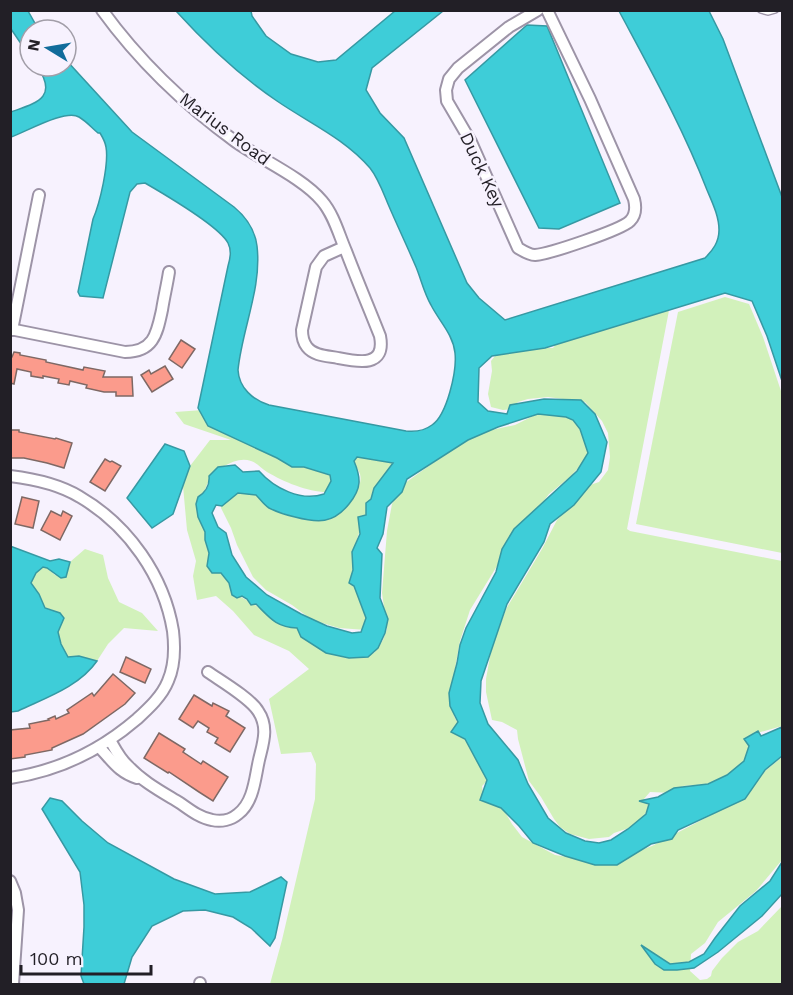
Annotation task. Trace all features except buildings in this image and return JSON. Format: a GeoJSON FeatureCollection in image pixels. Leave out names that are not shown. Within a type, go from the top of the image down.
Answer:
{"type":"FeatureCollection","features":[{"type":"Feature","properties":{"kind":"street","name":"Marius Road"},"geometry":{"type":"LineString","coordinates":[[102,10],[142,59],[193,108],[245,148],[301,182],[329,211],[380,336],[378,353],[372,359],[364,362],[315,353],[306,346],[302,338],[316,267],[324,256],[344,248]]}},
{"type":"Feature","properties":{"kind":"street","name":"Duck Key"},"geometry":{"type":"LineString","coordinates":[[538,10],[500,34],[452,74],[446,90],[447,101],[471,142],[518,248],[533,255],[552,252],[623,226],[630,221],[636,207],[590,99],[547,10]]}},
{"type":"Feature","properties":{"kind":"street"},"geometry":{"type":"LineString","coordinates":[[39,195],[11,329],[125,352],[139,350],[147,346],[156,334],[169,272]]}},
{"type":"Feature","properties":{"kind":"street"},"geometry":{"type":"LineString","coordinates":[[10,476],[54,485],[71,492],[94,506],[120,528],[142,555],[155,576],[164,597],[174,640],[174,663],[168,681],[157,699],[145,712],[110,740],[71,761],[54,768],[10,778]]}},
{"type":"Feature","properties":{"kind":"street"},"geometry":{"type":"LineString","coordinates":[[110,740],[127,765],[143,780],[198,815],[211,820],[223,820],[235,816],[244,808],[251,794],[264,742],[264,723],[253,705],[208,672]]}},
{"type":"Feature","properties":{"kind":"street"},"geometry":{"type":"LineString","coordinates":[[99,747],[120,770],[143,780]]}},
{"type":"Feature","properties":{"kind":"street"},"geometry":{"type":"LineString","coordinates":[[10,881],[15,892],[18,910],[13,984]]}},
{"type":"Feature","properties":{"kind":"lane"},"geometry":{"type":"LineString","coordinates":[[761,10],[768,12],[775,10]]}},
{"type":"Feature","properties":{"kind":"green space"},"geometry":{"type":"Polygon","coordinates":[[[725,297],[749,304],[782,394],[782,553],[636,524],[678,312],[725,297]]]}},
{"type":"Feature","properties":{"kind":"green space"},"geometry":{"type":"Polygon","coordinates":[[[671,300],[627,529],[782,561],[782,726],[750,735],[747,758],[724,783],[683,786],[673,793],[650,792],[644,802],[652,807],[632,827],[609,837],[589,839],[570,834],[560,827],[529,781],[517,730],[502,722],[492,720],[486,692],[486,679],[491,651],[506,609],[557,520],[590,485],[599,482],[608,470],[610,457],[608,433],[602,421],[585,402],[548,397],[518,402],[511,409],[491,407],[488,394],[492,371],[491,361],[502,347],[553,348],[564,340],[578,338],[589,328],[671,300]]]}},
{"type":"Feature","properties":{"kind":"green space"},"geometry":{"type":"Polygon","coordinates":[[[203,410],[320,464],[335,480],[329,492],[314,491],[281,479],[251,461],[240,460],[223,467],[210,479],[200,506],[241,597],[269,613],[363,654],[374,653],[387,629],[382,593],[387,531],[392,504],[401,486],[462,442],[482,432],[515,425],[541,412],[562,414],[580,424],[590,455],[570,477],[549,494],[505,553],[470,610],[460,641],[454,674],[454,716],[471,748],[491,777],[482,786],[483,793],[505,812],[522,837],[555,855],[593,861],[619,858],[652,846],[736,802],[749,792],[765,771],[782,757],[782,860],[756,891],[718,922],[705,943],[691,954],[690,971],[700,980],[707,979],[722,958],[738,942],[758,931],[782,906],[782,984],[270,984],[315,799],[316,764],[311,752],[281,754],[269,699],[309,669],[289,651],[254,635],[216,596],[197,600],[193,576],[196,561],[187,530],[183,486],[190,466],[210,440],[231,440],[184,424],[175,412],[203,410]]]}},
{"type":"Feature","properties":{"kind":"green space"},"geometry":{"type":"Polygon","coordinates":[[[351,456],[397,457],[369,505],[357,539],[352,578],[368,608],[366,630],[339,628],[312,620],[266,590],[253,577],[221,508],[227,496],[252,488],[262,496],[349,503],[358,490],[361,478],[351,456]]]}},
{"type":"Feature","properties":{"kind":"green space"},"geometry":{"type":"Polygon","coordinates":[[[85,549],[103,555],[108,578],[119,602],[142,613],[158,631],[124,628],[108,644],[97,661],[79,656],[68,657],[58,632],[62,622],[53,610],[45,608],[31,583],[36,573],[43,567],[55,575],[66,577],[70,562],[85,549]]]}},
{"type":"Feature","properties":{"kind":"water"},"geometry":{"type":"Polygon","coordinates":[[[10,11],[28,11],[32,18],[18,18],[18,39],[11,29],[10,11]]]}},
{"type":"Feature","properties":{"kind":"water"},"geometry":{"type":"Polygon","coordinates":[[[176,11],[251,11],[266,36],[291,54],[318,62],[336,60],[395,11],[443,11],[372,68],[366,90],[380,113],[404,138],[467,283],[479,298],[505,320],[705,258],[713,249],[719,230],[713,204],[677,121],[619,11],[709,11],[723,39],[782,197],[782,381],[752,301],[725,293],[545,348],[492,356],[479,368],[478,402],[488,411],[507,414],[510,405],[544,399],[581,400],[595,414],[607,442],[601,472],[574,505],[550,524],[544,542],[507,604],[481,681],[480,703],[488,724],[518,760],[528,784],[548,818],[566,833],[585,841],[599,843],[611,840],[628,829],[646,814],[649,804],[639,801],[658,797],[674,788],[708,784],[727,775],[744,761],[749,746],[744,739],[758,731],[761,736],[782,727],[782,756],[765,770],[745,799],[678,830],[672,839],[651,844],[617,865],[595,865],[533,843],[501,808],[480,800],[487,780],[465,739],[451,732],[458,722],[450,706],[449,693],[460,645],[466,628],[496,572],[502,549],[514,529],[577,471],[588,453],[580,429],[573,420],[538,414],[498,427],[468,440],[407,479],[402,492],[387,507],[383,534],[377,548],[382,554],[380,598],[388,619],[378,648],[368,657],[349,658],[326,653],[301,637],[297,628],[278,624],[256,604],[251,605],[242,596],[237,598],[232,595],[229,583],[221,573],[212,573],[207,566],[209,553],[196,504],[198,497],[207,488],[209,476],[218,467],[235,465],[243,472],[259,471],[280,488],[306,496],[324,494],[331,481],[330,475],[304,467],[292,467],[208,426],[198,408],[230,255],[228,243],[223,236],[203,219],[145,183],[137,184],[130,192],[103,298],[80,296],[78,292],[103,183],[106,147],[100,133],[73,115],[55,118],[11,137],[11,112],[29,106],[42,98],[46,85],[43,78],[78,78],[78,73],[132,132],[234,207],[249,224],[257,246],[257,277],[238,370],[244,388],[252,396],[269,405],[406,431],[419,431],[432,425],[442,412],[453,381],[455,361],[452,340],[434,311],[382,190],[370,168],[338,139],[277,101],[224,59],[176,11]],[[357,457],[354,461],[359,478],[356,493],[343,511],[331,518],[318,521],[285,514],[269,508],[256,495],[238,493],[222,506],[216,505],[212,513],[218,527],[226,533],[232,555],[246,577],[267,595],[327,626],[352,633],[361,632],[366,618],[354,586],[349,583],[353,570],[352,552],[360,534],[358,517],[366,515],[366,503],[371,499],[374,488],[393,463],[357,457]]]}},
{"type":"Feature","properties":{"kind":"water"},"geometry":{"type":"Polygon","coordinates":[[[527,25],[547,26],[620,203],[559,229],[539,228],[465,80],[527,25]]]}},
{"type":"Feature","properties":{"kind":"water"},"geometry":{"type":"Polygon","coordinates":[[[165,444],[184,451],[190,466],[173,514],[152,528],[127,498],[165,444]]]}},
{"type":"Feature","properties":{"kind":"water"},"geometry":{"type":"Polygon","coordinates":[[[10,546],[50,561],[59,559],[70,562],[66,577],[61,578],[43,567],[36,573],[31,583],[45,608],[60,613],[64,618],[58,632],[68,657],[79,656],[97,661],[90,670],[71,685],[18,711],[11,712],[10,546]]]}},
{"type":"Feature","properties":{"kind":"water"},"geometry":{"type":"Polygon","coordinates":[[[50,798],[62,801],[108,843],[174,879],[215,894],[250,892],[281,877],[287,882],[275,938],[270,946],[251,928],[233,917],[205,910],[183,911],[152,926],[132,957],[124,984],[84,984],[81,976],[84,905],[80,872],[42,809],[50,798]]]}},
{"type":"Feature","properties":{"kind":"water"},"geometry":{"type":"Polygon","coordinates":[[[782,862],[782,894],[762,916],[718,952],[694,968],[664,970],[655,964],[641,945],[670,964],[689,962],[704,954],[740,906],[770,881],[782,862]]]}}]}
